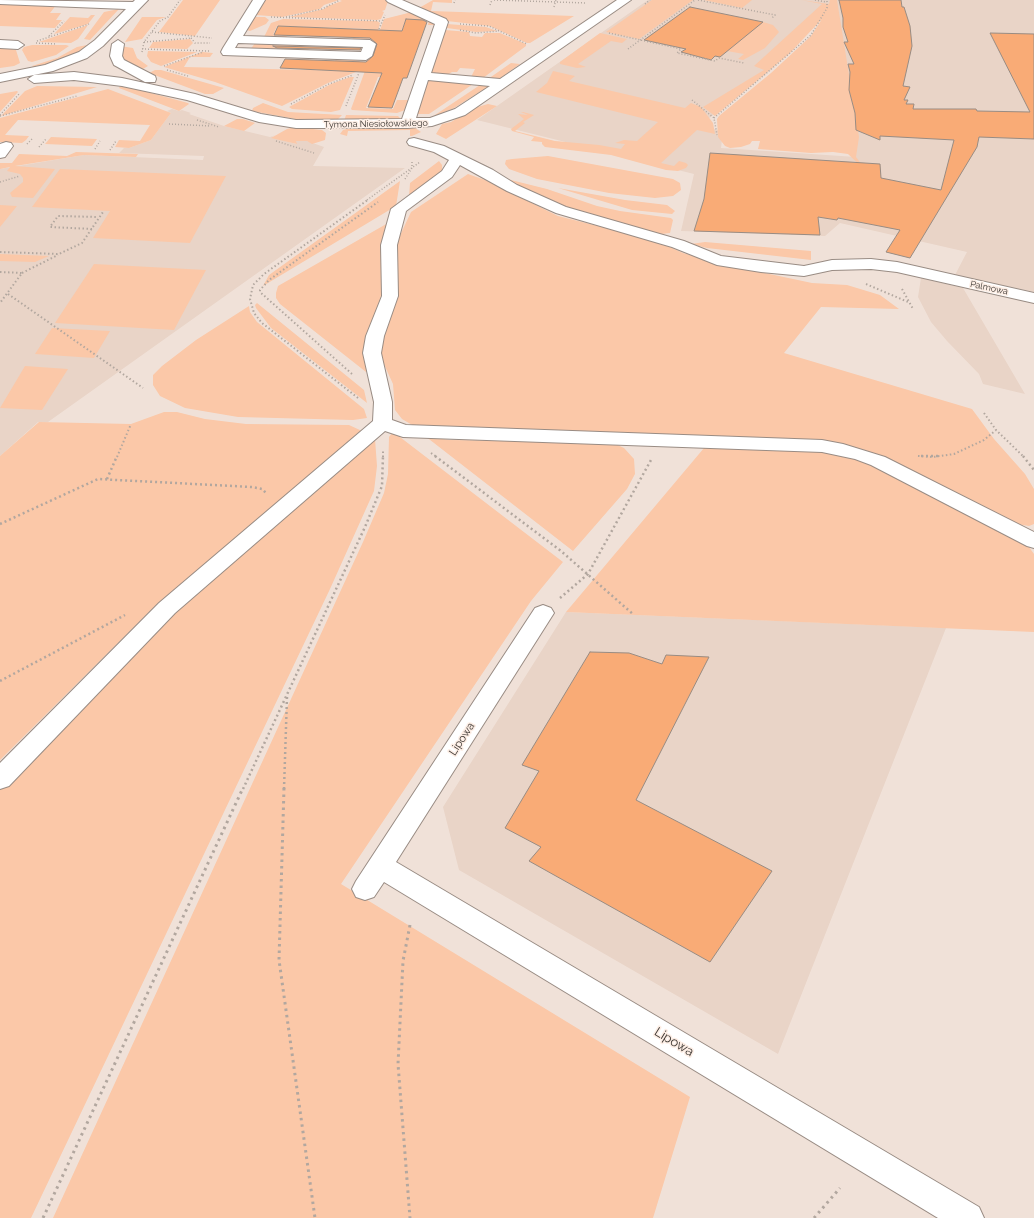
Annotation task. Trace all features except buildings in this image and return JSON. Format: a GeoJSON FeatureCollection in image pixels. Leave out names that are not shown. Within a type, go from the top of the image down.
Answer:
{"type":"FeatureCollection","features":[{"type":"Feature","properties":{"kind":"street"},"geometry":{"type":"LineString","coordinates":[[226,52],[259,0]]}},
{"type":"Feature","properties":{"kind":"street"},"geometry":{"type":"LineString","coordinates":[[0,1],[138,5]]}},
{"type":"Feature","properties":{"kind":"street","name":"Tymona Niesiołowskiego"},"geometry":{"type":"LineString","coordinates":[[32,76],[74,76],[122,82],[190,97],[276,121],[315,125],[407,124],[432,122],[451,117],[619,4]]}},
{"type":"Feature","properties":{"kind":"street"},"geometry":{"type":"LineString","coordinates":[[95,64],[88,61],[99,44],[138,5]]}},
{"type":"Feature","properties":{"kind":"street"},"geometry":{"type":"LineString","coordinates":[[0,78],[65,74],[95,64],[118,44],[138,5]]}},
{"type":"Feature","properties":{"kind":"street"},"geometry":{"type":"LineString","coordinates":[[389,6],[441,25],[407,124]]}},
{"type":"Feature","properties":{"kind":"street"},"geometry":{"type":"LineString","coordinates":[[226,52],[366,56],[370,44],[236,38]]}},
{"type":"Feature","properties":{"kind":"street"},"geometry":{"type":"LineString","coordinates":[[0,44],[24,44]]}},
{"type":"Feature","properties":{"kind":"street"},"geometry":{"type":"LineString","coordinates":[[0,83],[32,76],[73,60],[99,44]]}},
{"type":"Feature","properties":{"kind":"street","name":"Tymona Niesiołowskiego"},"geometry":{"type":"LineString","coordinates":[[118,44],[116,56],[118,62],[139,74],[190,97]]}},
{"type":"Feature","properties":{"kind":"street","name":"Tymona Niesiołowskiego"},"geometry":{"type":"LineString","coordinates":[[122,82],[94,72],[95,64],[139,74]]}},
{"type":"Feature","properties":{"kind":"street"},"geometry":{"type":"LineString","coordinates":[[423,76],[503,83]]}},
{"type":"Feature","properties":{"kind":"street","name":"Palmowa"},"geometry":{"type":"LineString","coordinates":[[414,142],[439,149],[488,173],[512,188],[561,210],[678,244],[717,260],[761,267],[804,271],[832,265],[871,264],[897,267],[1034,298]]}},
{"type":"Feature","properties":{"kind":"street"},"geometry":{"type":"LineString","coordinates":[[0,779],[167,608],[382,423],[383,402],[372,353],[375,336],[390,296],[390,245],[399,208],[447,174],[457,159]]}},
{"type":"Feature","properties":{"kind":"street"},"geometry":{"type":"LineString","coordinates":[[382,423],[403,431],[822,446],[862,454],[1034,541]]}},
{"type":"Feature","properties":{"kind":"street","name":"Lipowa"},"geometry":{"type":"LineString","coordinates":[[365,889],[543,613]]}},
{"type":"Feature","properties":{"kind":"street","name":"Lipowa"},"geometry":{"type":"LineString","coordinates":[[380,866],[968,1218]]}},
{"type":"Feature","properties":{"kind":"path"},"geometry":{"type":"LineString","coordinates":[[281,18],[322,9],[340,0]]}},
{"type":"Feature","properties":{"kind":"path"},"geometry":{"type":"LineString","coordinates":[[454,4],[455,0]]}},
{"type":"Feature","properties":{"kind":"path"},"geometry":{"type":"LineString","coordinates":[[490,5],[493,0],[619,4]]}},
{"type":"Feature","properties":{"kind":"path"},"geometry":{"type":"LineString","coordinates":[[628,49],[697,0],[775,16],[772,18]]}},
{"type":"Feature","properties":{"kind":"path"},"geometry":{"type":"LineString","coordinates":[[714,118],[811,35],[826,8],[827,1],[815,0]]}},
{"type":"Feature","properties":{"kind":"path"},"geometry":{"type":"LineString","coordinates":[[525,6],[526,1]]}},
{"type":"Feature","properties":{"kind":"path"},"geometry":{"type":"LineString","coordinates":[[554,7],[556,1]]}},
{"type":"Feature","properties":{"kind":"path"},"geometry":{"type":"LineString","coordinates":[[370,44],[376,39],[389,6]]}},
{"type":"Feature","properties":{"kind":"path"},"geometry":{"type":"LineString","coordinates":[[249,16],[382,21]]}},
{"type":"Feature","properties":{"kind":"path"},"geometry":{"type":"LineString","coordinates":[[24,44],[92,23]]}},
{"type":"Feature","properties":{"kind":"path"},"geometry":{"type":"LineString","coordinates":[[441,25],[476,34],[500,31]]}},
{"type":"Feature","properties":{"kind":"path"},"geometry":{"type":"LineString","coordinates":[[441,25],[489,26],[531,46]]}},
{"type":"Feature","properties":{"kind":"path"},"geometry":{"type":"LineString","coordinates":[[151,32],[198,37],[236,38]]}},
{"type":"Feature","properties":{"kind":"path"},"geometry":{"type":"LineString","coordinates":[[608,33],[681,49],[677,53],[715,61],[719,58],[744,63]]}},
{"type":"Feature","properties":{"kind":"path"},"geometry":{"type":"LineString","coordinates":[[144,42],[198,37]]}},
{"type":"Feature","properties":{"kind":"path"},"geometry":{"type":"LineString","coordinates":[[24,44],[60,44]]}},
{"type":"Feature","properties":{"kind":"path"},"geometry":{"type":"LineString","coordinates":[[142,49],[226,52]]}},
{"type":"Feature","properties":{"kind":"path"},"geometry":{"type":"LineString","coordinates":[[160,68],[204,51]]}},
{"type":"Feature","properties":{"kind":"path"},"geometry":{"type":"LineString","coordinates":[[289,105],[329,84],[359,72],[340,125]]}},
{"type":"Feature","properties":{"kind":"path"},"geometry":{"type":"LineString","coordinates":[[0,116],[24,88]]}},
{"type":"Feature","properties":{"kind":"path"},"geometry":{"type":"LineString","coordinates":[[0,116],[83,93]]}},
{"type":"Feature","properties":{"kind":"path"},"geometry":{"type":"LineString","coordinates":[[692,100],[714,118],[717,135]]}},
{"type":"Feature","properties":{"kind":"path"},"geometry":{"type":"LineString","coordinates":[[169,124],[216,126]]}},
{"type":"Feature","properties":{"kind":"path"},"geometry":{"type":"LineString","coordinates":[[39,147],[46,139]]}},
{"type":"Feature","properties":{"kind":"path"},"geometry":{"type":"LineString","coordinates":[[95,149],[100,141]]}},
{"type":"Feature","properties":{"kind":"path"},"geometry":{"type":"LineString","coordinates":[[110,150],[116,141]]}},
{"type":"Feature","properties":{"kind":"path"},"geometry":{"type":"LineString","coordinates":[[399,208],[404,194],[405,179],[412,168],[412,149],[414,142]]}},
{"type":"Feature","properties":{"kind":"path"},"geometry":{"type":"LineString","coordinates":[[43,1218],[287,696],[365,527],[382,486],[382,423],[357,398],[262,322],[254,313],[250,299],[253,285],[264,274],[439,149]]}},
{"type":"Feature","properties":{"kind":"path"},"geometry":{"type":"LineString","coordinates":[[0,182],[20,176]]}},
{"type":"Feature","properties":{"kind":"path"},"geometry":{"type":"LineString","coordinates":[[0,303],[22,273],[82,243],[103,212]]}},
{"type":"Feature","properties":{"kind":"path"},"geometry":{"type":"LineString","coordinates":[[92,228],[50,228],[58,216],[99,217]]}},
{"type":"Feature","properties":{"kind":"path"},"geometry":{"type":"LineString","coordinates":[[0,252],[59,254]]}},
{"type":"Feature","properties":{"kind":"path"},"geometry":{"type":"LineString","coordinates":[[0,272],[22,273]]}},
{"type":"Feature","properties":{"kind":"path"},"geometry":{"type":"LineString","coordinates":[[8,294],[143,388]]}},
{"type":"Feature","properties":{"kind":"path"},"geometry":{"type":"LineString","coordinates":[[908,302],[913,309]]}},
{"type":"Feature","properties":{"kind":"path"},"geometry":{"type":"LineString","coordinates":[[984,413],[996,430],[1027,460],[1034,470]]}},
{"type":"Feature","properties":{"kind":"path"},"geometry":{"type":"LineString","coordinates":[[107,479],[131,424]]}},
{"type":"Feature","properties":{"kind":"path"},"geometry":{"type":"LineString","coordinates":[[911,456],[933,458],[954,454],[984,440],[996,430]]}},
{"type":"Feature","properties":{"kind":"path"},"geometry":{"type":"LineString","coordinates":[[543,613],[588,574],[653,456],[670,441]]}},
{"type":"Feature","properties":{"kind":"path"},"geometry":{"type":"LineString","coordinates":[[0,524],[98,479],[252,486],[262,489],[270,497]]}},
{"type":"Feature","properties":{"kind":"path"},"geometry":{"type":"LineString","coordinates":[[588,574],[634,615]]}},
{"type":"Feature","properties":{"kind":"path"},"geometry":{"type":"LineString","coordinates":[[0,681],[129,613]]}},
{"type":"Feature","properties":{"kind":"path"},"geometry":{"type":"LineString","coordinates":[[287,696],[279,960],[314,1218]]}},
{"type":"Feature","properties":{"kind":"path"},"geometry":{"type":"LineString","coordinates":[[410,925],[402,961],[398,1064],[410,1218]]}},
{"type":"Feature","properties":{"kind":"path"},"geometry":{"type":"LineString","coordinates":[[814,1218],[840,1188]]}},
{"type":"Feature","properties":{"kind":"shaded area"},"geometry":{"type":"Polygon","coordinates":[[[183,0],[220,0],[195,36],[159,32],[183,0]]]}},
{"type":"Feature","properties":{"kind":"shaded area"},"geometry":{"type":"Polygon","coordinates":[[[264,0],[339,0],[324,5],[320,9],[282,17],[256,15],[264,0]]]}},
{"type":"Feature","properties":{"kind":"shaded area"},"geometry":{"type":"Polygon","coordinates":[[[339,0],[388,1],[385,10],[382,11],[384,12],[381,19],[377,20],[289,17],[324,9],[342,1],[339,0]]]}},
{"type":"Feature","properties":{"kind":"shaded area"},"geometry":{"type":"Polygon","coordinates":[[[433,0],[452,0],[452,3],[433,2],[431,11],[574,16],[530,43],[527,43],[490,26],[447,21],[419,8],[433,0]]]}},
{"type":"Feature","properties":{"kind":"shaded area"},"geometry":{"type":"Polygon","coordinates":[[[648,0],[1034,0],[1034,292],[955,275],[967,252],[840,223],[825,236],[681,231],[694,174],[477,120],[648,0]],[[827,9],[771,70],[699,126],[723,131],[721,148],[856,157],[827,9]]]}},
{"type":"Feature","properties":{"kind":"shaded area"},"geometry":{"type":"Polygon","coordinates":[[[652,0],[693,0],[639,39],[606,32],[652,0]]]}},
{"type":"Feature","properties":{"kind":"shaded area"},"geometry":{"type":"Polygon","coordinates":[[[704,0],[752,0],[742,8],[704,0]]]}},
{"type":"Feature","properties":{"kind":"shaded area"},"geometry":{"type":"Polygon","coordinates":[[[801,0],[829,4],[830,0],[837,0],[859,137],[856,157],[868,173],[848,154],[758,149],[760,141],[752,141],[750,144],[741,147],[730,148],[725,146],[718,137],[717,119],[719,116],[771,73],[811,36],[822,19],[790,53],[715,116],[703,107],[764,70],[754,66],[822,4],[801,0]]]}},
{"type":"Feature","properties":{"kind":"shaded area"},"geometry":{"type":"Polygon","coordinates":[[[0,2],[57,4],[50,13],[61,13],[56,20],[62,20],[55,28],[0,26],[0,2]]]}},
{"type":"Feature","properties":{"kind":"shaded area"},"geometry":{"type":"Polygon","coordinates":[[[119,9],[90,40],[84,39],[104,12],[119,9]]]}},
{"type":"Feature","properties":{"kind":"shaded area"},"geometry":{"type":"Polygon","coordinates":[[[413,13],[437,22],[435,25],[428,25],[429,20],[406,20],[382,77],[378,77],[366,108],[393,109],[397,100],[408,100],[405,110],[397,113],[352,110],[351,109],[384,19],[413,13]]]}},
{"type":"Feature","properties":{"kind":"shaded area"},"geometry":{"type":"Polygon","coordinates":[[[91,15],[95,15],[88,24],[54,34],[70,17],[88,18],[91,15]]]}},
{"type":"Feature","properties":{"kind":"shaded area"},"geometry":{"type":"Polygon","coordinates":[[[142,17],[166,17],[157,20],[142,39],[125,42],[142,17]]]}},
{"type":"Feature","properties":{"kind":"shaded area"},"geometry":{"type":"Polygon","coordinates":[[[254,17],[265,17],[269,20],[266,24],[250,31],[247,30],[254,17]]]}},
{"type":"Feature","properties":{"kind":"shaded area"},"geometry":{"type":"Polygon","coordinates":[[[283,19],[377,21],[380,23],[377,35],[373,38],[351,41],[353,38],[366,38],[370,29],[277,26],[273,35],[287,36],[284,40],[263,39],[271,23],[283,19]]]}},
{"type":"Feature","properties":{"kind":"shaded area"},"geometry":{"type":"Polygon","coordinates":[[[763,22],[773,25],[779,32],[765,48],[743,60],[738,59],[744,54],[727,51],[763,22]]]}},
{"type":"Feature","properties":{"kind":"shaded area"},"geometry":{"type":"Polygon","coordinates":[[[447,24],[486,27],[497,31],[476,32],[447,28],[447,24]]]}},
{"type":"Feature","properties":{"kind":"shaded area"},"geometry":{"type":"Polygon","coordinates":[[[88,25],[78,39],[71,43],[39,42],[88,25]]]}},
{"type":"Feature","properties":{"kind":"shaded area"},"geometry":{"type":"Polygon","coordinates":[[[445,30],[469,32],[470,36],[482,37],[485,33],[500,33],[526,44],[526,46],[483,78],[471,77],[475,69],[460,68],[457,72],[452,72],[447,75],[431,74],[445,30]]]}},
{"type":"Feature","properties":{"kind":"shaded area"},"geometry":{"type":"Polygon","coordinates":[[[600,33],[627,39],[622,43],[611,41],[578,64],[586,67],[577,68],[560,64],[560,62],[600,33]]]}},
{"type":"Feature","properties":{"kind":"shaded area"},"geometry":{"type":"Polygon","coordinates":[[[190,39],[193,43],[187,49],[149,48],[153,42],[190,39]]]}},
{"type":"Feature","properties":{"kind":"shaded area"},"geometry":{"type":"Polygon","coordinates":[[[255,43],[301,45],[315,53],[250,50],[255,43]]]}},
{"type":"Feature","properties":{"kind":"shaded area"},"geometry":{"type":"Polygon","coordinates":[[[32,45],[69,46],[56,55],[32,62],[28,61],[22,50],[24,47],[32,45]]]}},
{"type":"Feature","properties":{"kind":"shaded area"},"geometry":{"type":"Polygon","coordinates":[[[87,45],[77,53],[45,66],[34,68],[32,66],[57,58],[77,47],[87,45]]]}},
{"type":"Feature","properties":{"kind":"shaded area"},"geometry":{"type":"Polygon","coordinates":[[[120,46],[133,48],[137,58],[148,66],[141,70],[124,60],[121,56],[120,46]]]}},
{"type":"Feature","properties":{"kind":"shaded area"},"geometry":{"type":"Polygon","coordinates":[[[0,47],[16,50],[20,63],[14,66],[0,68],[0,47]]]}},
{"type":"Feature","properties":{"kind":"shaded area"},"geometry":{"type":"Polygon","coordinates":[[[148,51],[197,52],[161,66],[151,62],[147,56],[148,51]]]}},
{"type":"Feature","properties":{"kind":"shaded area"},"geometry":{"type":"Polygon","coordinates":[[[202,52],[213,53],[210,57],[190,57],[184,67],[354,71],[358,62],[335,61],[337,57],[360,61],[356,72],[328,83],[282,106],[215,82],[164,67],[202,52]]]}},
{"type":"Feature","properties":{"kind":"shaded area"},"geometry":{"type":"Polygon","coordinates":[[[511,63],[520,64],[499,79],[488,79],[511,63]]]}},
{"type":"Feature","properties":{"kind":"shaded area"},"geometry":{"type":"Polygon","coordinates":[[[155,70],[161,70],[224,88],[213,94],[205,94],[149,73],[155,70]]]}},
{"type":"Feature","properties":{"kind":"shaded area"},"geometry":{"type":"Polygon","coordinates":[[[553,71],[575,76],[569,81],[685,108],[691,103],[701,107],[713,123],[715,134],[697,130],[661,163],[674,166],[679,161],[688,165],[686,168],[678,171],[666,170],[611,155],[545,147],[542,142],[531,141],[534,137],[512,131],[511,129],[524,119],[518,114],[528,115],[521,112],[523,112],[534,115],[523,122],[525,123],[515,131],[555,141],[599,145],[621,149],[625,144],[615,143],[624,140],[637,141],[658,122],[536,92],[547,83],[553,71]]]}},
{"type":"Feature","properties":{"kind":"shaded area"},"geometry":{"type":"Polygon","coordinates":[[[354,77],[340,110],[331,112],[292,109],[289,107],[331,84],[354,77]]]}},
{"type":"Feature","properties":{"kind":"shaded area"},"geometry":{"type":"Polygon","coordinates":[[[428,81],[476,82],[429,114],[415,114],[428,81]]]}},
{"type":"Feature","properties":{"kind":"shaded area"},"geometry":{"type":"Polygon","coordinates":[[[483,83],[489,86],[454,108],[432,117],[483,83]]]}},
{"type":"Feature","properties":{"kind":"shaded area"},"geometry":{"type":"Polygon","coordinates":[[[121,85],[189,104],[179,111],[119,88],[121,85]]]}},
{"type":"Feature","properties":{"kind":"shaded area"},"geometry":{"type":"Polygon","coordinates":[[[37,86],[97,87],[1,116],[25,91],[37,86]]]}},
{"type":"Feature","properties":{"kind":"shaded area"},"geometry":{"type":"Polygon","coordinates":[[[108,89],[171,113],[151,140],[129,148],[115,147],[119,140],[140,141],[150,125],[18,120],[5,135],[29,136],[26,140],[22,143],[0,142],[0,118],[108,89]]]}},
{"type":"Feature","properties":{"kind":"shaded area"},"geometry":{"type":"Polygon","coordinates":[[[18,92],[0,112],[0,94],[18,92]]]}},
{"type":"Feature","properties":{"kind":"shaded area"},"geometry":{"type":"Polygon","coordinates":[[[263,103],[288,112],[342,115],[336,121],[301,120],[252,111],[253,108],[263,103]]]}},
{"type":"Feature","properties":{"kind":"shaded area"},"geometry":{"type":"Polygon","coordinates":[[[488,104],[497,106],[446,139],[436,134],[442,124],[451,122],[474,108],[488,104]]]}},
{"type":"Feature","properties":{"kind":"shaded area"},"geometry":{"type":"Polygon","coordinates":[[[172,109],[179,111],[182,110],[191,113],[189,114],[224,126],[270,137],[276,135],[272,137],[296,144],[296,141],[307,141],[324,147],[313,166],[405,168],[48,422],[38,422],[0,456],[0,169],[84,155],[203,160],[204,156],[119,153],[124,148],[129,148],[151,140],[171,113],[167,111],[172,109]]]}},
{"type":"Feature","properties":{"kind":"shaded area"},"geometry":{"type":"Polygon","coordinates":[[[346,115],[398,116],[401,119],[397,121],[344,121],[346,115]]]}},
{"type":"Feature","properties":{"kind":"shaded area"},"geometry":{"type":"Polygon","coordinates":[[[237,119],[243,119],[255,123],[244,131],[224,126],[237,119]]]}},
{"type":"Feature","properties":{"kind":"shaded area"},"geometry":{"type":"Polygon","coordinates":[[[295,127],[322,130],[326,133],[325,140],[312,144],[307,141],[296,141],[297,144],[271,138],[287,129],[295,127]]]}},
{"type":"Feature","properties":{"kind":"shaded area"},"geometry":{"type":"Polygon","coordinates":[[[415,128],[421,132],[412,136],[410,136],[410,130],[348,131],[347,136],[340,134],[343,130],[347,129],[415,128]]]}},
{"type":"Feature","properties":{"kind":"shaded area"},"geometry":{"type":"Polygon","coordinates":[[[51,137],[97,139],[92,146],[45,144],[51,137]]]}},
{"type":"Feature","properties":{"kind":"shaded area"},"geometry":{"type":"Polygon","coordinates":[[[76,152],[138,154],[136,157],[84,155],[15,166],[55,169],[33,198],[12,197],[10,193],[23,182],[23,178],[20,174],[7,171],[10,167],[0,169],[0,163],[12,163],[19,154],[67,156],[76,152]]]}},
{"type":"Feature","properties":{"kind":"shaded area"},"geometry":{"type":"Polygon","coordinates":[[[548,156],[673,179],[680,183],[681,190],[673,196],[655,198],[609,193],[537,179],[509,169],[505,164],[506,160],[548,156]]]}},
{"type":"Feature","properties":{"kind":"shaded area"},"geometry":{"type":"Polygon","coordinates":[[[439,161],[442,165],[442,172],[409,197],[410,183],[439,161]]]}},
{"type":"Feature","properties":{"kind":"shaded area"},"geometry":{"type":"Polygon","coordinates":[[[60,169],[226,176],[190,243],[93,238],[110,211],[32,207],[60,169]]]}},
{"type":"Feature","properties":{"kind":"shaded area"},"geometry":{"type":"Polygon","coordinates":[[[468,174],[485,180],[558,216],[654,240],[683,253],[727,265],[812,283],[847,285],[880,295],[899,309],[821,307],[784,353],[972,409],[994,439],[1025,474],[1034,489],[1034,524],[1029,526],[1017,524],[882,457],[868,451],[846,445],[414,426],[402,419],[395,410],[393,384],[383,362],[381,351],[382,339],[395,306],[396,244],[411,212],[468,174]]]}},
{"type":"Feature","properties":{"kind":"shaded area"},"geometry":{"type":"Polygon","coordinates":[[[503,178],[547,189],[597,206],[620,211],[671,218],[673,220],[670,233],[661,234],[639,230],[586,214],[551,202],[503,178]]]}},
{"type":"Feature","properties":{"kind":"shaded area"},"geometry":{"type":"Polygon","coordinates":[[[400,181],[396,206],[263,286],[269,275],[400,181]]]}},
{"type":"Feature","properties":{"kind":"shaded area"},"geometry":{"type":"Polygon","coordinates":[[[558,188],[625,200],[667,205],[675,211],[672,214],[632,210],[558,188]]]}},
{"type":"Feature","properties":{"kind":"shaded area"},"geometry":{"type":"Polygon","coordinates":[[[0,205],[17,206],[0,227],[0,205]]]}},
{"type":"Feature","properties":{"kind":"shaded area"},"geometry":{"type":"Polygon","coordinates":[[[388,223],[383,285],[366,372],[280,304],[276,298],[276,293],[278,286],[388,223]]]}},
{"type":"Feature","properties":{"kind":"shaded area"},"geometry":{"type":"Polygon","coordinates":[[[705,242],[811,251],[811,260],[707,248],[691,244],[705,242]]]}},
{"type":"Feature","properties":{"kind":"shaded area"},"geometry":{"type":"Polygon","coordinates":[[[0,254],[49,256],[35,262],[0,261],[0,254]]]}},
{"type":"Feature","properties":{"kind":"shaded area"},"geometry":{"type":"Polygon","coordinates":[[[94,264],[206,270],[174,330],[55,323],[94,264]]]}},
{"type":"Feature","properties":{"kind":"shaded area"},"geometry":{"type":"Polygon","coordinates":[[[921,278],[963,288],[1025,394],[983,384],[979,374],[931,322],[918,297],[921,278]]]}},
{"type":"Feature","properties":{"kind":"shaded area"},"geometry":{"type":"Polygon","coordinates":[[[257,303],[364,390],[367,403],[271,328],[256,308],[255,305],[257,303]]]}},
{"type":"Feature","properties":{"kind":"shaded area"},"geometry":{"type":"Polygon","coordinates":[[[249,306],[250,312],[257,322],[364,409],[367,418],[353,420],[238,417],[185,408],[160,396],[153,385],[153,375],[162,366],[196,340],[249,306]]]}},
{"type":"Feature","properties":{"kind":"shaded area"},"geometry":{"type":"Polygon","coordinates":[[[52,328],[110,331],[94,358],[35,354],[52,328]]]}},
{"type":"Feature","properties":{"kind":"shaded area"},"geometry":{"type":"Polygon","coordinates":[[[25,366],[68,369],[42,410],[0,408],[25,366]]]}},
{"type":"Feature","properties":{"kind":"shaded area"},"geometry":{"type":"Polygon","coordinates":[[[164,412],[177,412],[205,419],[246,424],[349,425],[362,431],[157,604],[0,760],[0,456],[39,422],[131,424],[164,412]]]}},
{"type":"Feature","properties":{"kind":"shaded area"},"geometry":{"type":"Polygon","coordinates":[[[392,433],[396,434],[563,562],[531,601],[341,884],[690,1097],[653,1218],[53,1218],[363,542],[384,493],[388,474],[389,437],[392,433]]]}},
{"type":"Feature","properties":{"kind":"shaded area"},"geometry":{"type":"Polygon","coordinates":[[[425,436],[449,440],[611,442],[624,448],[634,459],[635,474],[627,489],[573,551],[425,436]]]}},
{"type":"Feature","properties":{"kind":"shaded area"},"geometry":{"type":"Polygon","coordinates":[[[375,439],[377,466],[374,491],[330,589],[31,1218],[0,1218],[0,789],[171,611],[375,439]]]}},
{"type":"Feature","properties":{"kind":"shaded area"},"geometry":{"type":"Polygon","coordinates":[[[704,448],[818,450],[863,460],[1026,543],[1034,554],[1034,632],[566,612],[704,448]]]}},
{"type":"Feature","properties":{"kind":"shaded area"},"geometry":{"type":"Polygon","coordinates":[[[566,612],[946,628],[778,1054],[459,870],[443,807],[566,612]]]}}]}
